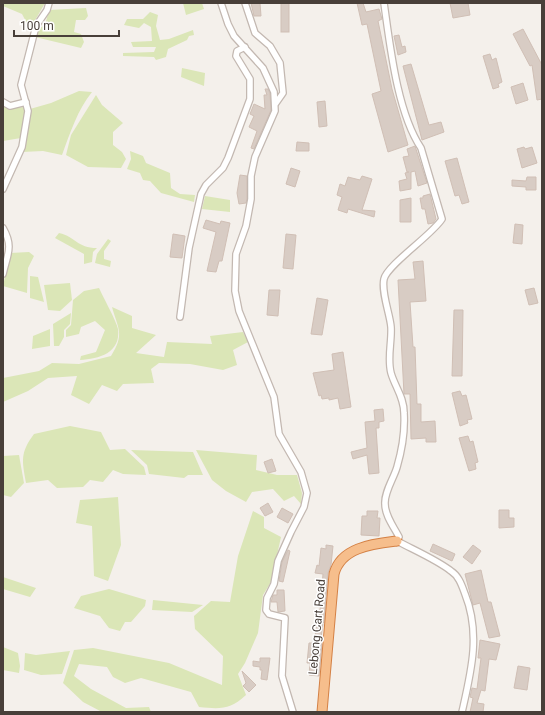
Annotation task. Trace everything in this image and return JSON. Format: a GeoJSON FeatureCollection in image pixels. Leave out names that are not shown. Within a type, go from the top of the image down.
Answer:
{"type":"FeatureCollection","features":[{"type":"Feature","properties":{"kind":"highway","name":"Lebong Cart Road"},"geometry":{"type":"LineString","coordinates":[[322,712],[334,574],[336,566],[344,556],[361,548],[397,541]]}},
{"type":"Feature","properties":{"kind":"street"},"geometry":{"type":"LineString","coordinates":[[3,189],[22,146],[28,118],[26,102],[21,85],[36,26],[47,10],[49,3]]}},
{"type":"Feature","properties":{"kind":"street"},"geometry":{"type":"LineString","coordinates":[[221,3],[234,36],[256,59],[269,78],[276,102],[275,111],[256,157],[251,176],[251,199],[246,226],[236,254],[234,270],[235,290],[239,311],[271,388],[279,434],[301,472],[307,493],[304,506],[278,561],[274,584],[267,598],[266,610],[269,614],[285,618],[282,676],[294,712]]}},
{"type":"Feature","properties":{"kind":"street"},"geometry":{"type":"LineString","coordinates":[[244,3],[255,33],[270,46],[280,63],[283,93],[276,102]]}},
{"type":"Feature","properties":{"kind":"street"},"geometry":{"type":"LineString","coordinates":[[384,3],[392,58],[401,98],[414,138],[421,148],[442,219],[436,228],[393,267],[384,279],[391,328],[389,360],[391,372],[402,398],[404,412],[402,443],[397,466],[384,502],[386,512],[399,537],[397,541],[452,571],[461,582],[468,600],[475,636],[474,660],[462,712]]}},
{"type":"Feature","properties":{"kind":"street"},"geometry":{"type":"LineString","coordinates":[[180,317],[189,248],[201,194],[206,185],[223,168],[250,100],[250,79],[236,56],[237,51],[245,47]]}},
{"type":"Feature","properties":{"kind":"street"},"geometry":{"type":"LineString","coordinates":[[3,102],[10,106],[26,102]]}},
{"type":"Feature","properties":{"kind":"street"},"geometry":{"type":"LineString","coordinates":[[3,228],[9,243],[9,257],[3,274]]}},
{"type":"Feature","properties":{"kind":"green space"},"geometry":{"type":"Polygon","coordinates":[[[3,3],[45,3],[30,29],[22,14],[3,6],[3,3]]]}},
{"type":"Feature","properties":{"kind":"green space"},"geometry":{"type":"Polygon","coordinates":[[[183,3],[202,3],[204,9],[186,15],[183,3]]]}},
{"type":"Feature","properties":{"kind":"green space"},"geometry":{"type":"Polygon","coordinates":[[[86,8],[88,16],[85,20],[76,20],[74,32],[81,34],[84,42],[81,48],[35,37],[38,29],[45,25],[49,10],[86,8]]]}},
{"type":"Feature","properties":{"kind":"green space"},"geometry":{"type":"Polygon","coordinates":[[[150,12],[158,15],[156,26],[160,40],[169,39],[193,30],[194,35],[189,36],[187,40],[168,49],[166,57],[156,60],[154,57],[123,56],[123,53],[154,52],[156,47],[133,47],[131,42],[152,41],[151,27],[144,23],[139,28],[124,25],[127,19],[143,19],[150,12]]]}},
{"type":"Feature","properties":{"kind":"green space"},"geometry":{"type":"Polygon","coordinates":[[[182,68],[205,73],[204,86],[181,77],[182,68]]]}},
{"type":"Feature","properties":{"kind":"green space"},"geometry":{"type":"Polygon","coordinates":[[[79,91],[92,92],[78,114],[62,155],[43,151],[22,152],[27,136],[30,109],[51,103],[79,91]]]}},
{"type":"Feature","properties":{"kind":"green space"},"geometry":{"type":"Polygon","coordinates":[[[96,95],[102,105],[123,123],[113,132],[113,145],[122,152],[126,159],[121,168],[88,167],[66,155],[71,135],[96,95]]]}},
{"type":"Feature","properties":{"kind":"green space"},"geometry":{"type":"Polygon","coordinates":[[[3,105],[14,108],[24,107],[26,113],[21,138],[3,141],[3,105]]]}},
{"type":"Feature","properties":{"kind":"green space"},"geometry":{"type":"Polygon","coordinates":[[[130,151],[143,156],[146,163],[170,173],[171,188],[180,194],[195,195],[194,202],[161,193],[150,181],[143,180],[140,173],[127,169],[131,159],[130,151]]]}},
{"type":"Feature","properties":{"kind":"green space"},"geometry":{"type":"Polygon","coordinates":[[[205,196],[230,200],[230,212],[202,209],[205,196]]]}},
{"type":"Feature","properties":{"kind":"green space"},"geometry":{"type":"Polygon","coordinates":[[[59,233],[90,248],[97,248],[93,252],[92,262],[84,264],[84,254],[55,238],[59,233]]]}},
{"type":"Feature","properties":{"kind":"green space"},"geometry":{"type":"Polygon","coordinates":[[[108,239],[111,241],[104,251],[104,259],[111,261],[110,267],[95,263],[97,254],[108,239]]]}},
{"type":"Feature","properties":{"kind":"green space"},"geometry":{"type":"Polygon","coordinates":[[[29,252],[34,256],[28,268],[27,293],[3,286],[10,253],[29,252]]]}},
{"type":"Feature","properties":{"kind":"green space"},"geometry":{"type":"Polygon","coordinates":[[[30,276],[38,277],[44,302],[30,298],[30,276]]]}},
{"type":"Feature","properties":{"kind":"green space"},"geometry":{"type":"Polygon","coordinates":[[[70,283],[72,300],[60,311],[48,310],[44,285],[70,283]]]}},
{"type":"Feature","properties":{"kind":"green space"},"geometry":{"type":"Polygon","coordinates":[[[99,288],[113,315],[118,329],[118,337],[116,344],[107,353],[94,358],[80,360],[81,356],[96,352],[105,330],[95,321],[81,327],[79,334],[66,337],[66,330],[71,325],[73,300],[84,291],[99,288]]]}},
{"type":"Feature","properties":{"kind":"green space"},"geometry":{"type":"Polygon","coordinates":[[[112,307],[132,316],[132,328],[156,335],[136,353],[164,357],[167,342],[212,344],[210,336],[243,332],[248,342],[233,350],[237,365],[223,370],[190,364],[159,363],[151,369],[154,383],[123,384],[117,391],[102,385],[89,404],[71,395],[77,376],[48,378],[28,391],[3,402],[3,378],[39,371],[52,363],[79,364],[111,356],[119,337],[118,326],[112,307]]]}},
{"type":"Feature","properties":{"kind":"green space"},"geometry":{"type":"Polygon","coordinates":[[[71,313],[70,324],[64,330],[64,337],[59,346],[54,346],[53,324],[71,313]]]}},
{"type":"Feature","properties":{"kind":"green space"},"geometry":{"type":"Polygon","coordinates":[[[50,329],[50,346],[32,349],[33,336],[50,329]]]}},
{"type":"Feature","properties":{"kind":"green space"},"geometry":{"type":"Polygon","coordinates":[[[70,426],[101,432],[110,450],[125,449],[144,467],[146,475],[123,474],[113,470],[103,482],[90,480],[83,487],[57,488],[48,480],[26,483],[23,457],[26,446],[34,434],[70,426]]]}},
{"type":"Feature","properties":{"kind":"green space"},"geometry":{"type":"Polygon","coordinates":[[[131,450],[193,452],[203,475],[188,475],[184,478],[149,474],[147,465],[131,450]]]}},
{"type":"Feature","properties":{"kind":"green space"},"geometry":{"type":"Polygon","coordinates":[[[196,450],[257,455],[256,470],[277,475],[297,475],[302,493],[301,504],[294,496],[284,501],[273,489],[252,492],[246,502],[226,491],[212,480],[196,450]]]}},
{"type":"Feature","properties":{"kind":"green space"},"geometry":{"type":"Polygon","coordinates":[[[19,455],[24,483],[11,497],[3,495],[3,456],[19,455]]]}},
{"type":"Feature","properties":{"kind":"green space"},"geometry":{"type":"Polygon","coordinates":[[[118,497],[121,545],[108,581],[94,576],[92,526],[76,523],[80,500],[118,497]]]}},
{"type":"Feature","properties":{"kind":"green space"},"geometry":{"type":"Polygon","coordinates":[[[253,511],[264,517],[264,528],[281,537],[271,582],[263,595],[258,633],[245,663],[238,674],[246,695],[230,706],[219,708],[199,707],[191,692],[141,678],[125,683],[113,677],[107,667],[79,664],[74,676],[91,689],[126,708],[149,707],[151,712],[102,712],[83,702],[63,683],[74,650],[93,648],[169,663],[222,685],[223,656],[195,629],[194,616],[211,601],[230,602],[238,556],[253,511]]]}},
{"type":"Feature","properties":{"kind":"green space"},"geometry":{"type":"Polygon","coordinates":[[[3,577],[36,588],[30,597],[3,589],[3,577]]]}},
{"type":"Feature","properties":{"kind":"green space"},"geometry":{"type":"Polygon","coordinates":[[[109,589],[146,600],[145,606],[131,622],[125,622],[120,631],[109,628],[100,616],[74,608],[81,596],[109,589]]]}},
{"type":"Feature","properties":{"kind":"green space"},"geometry":{"type":"Polygon","coordinates":[[[153,600],[203,605],[192,612],[152,610],[153,600]]]}},
{"type":"Feature","properties":{"kind":"green space"},"geometry":{"type":"Polygon","coordinates":[[[3,647],[18,653],[20,666],[19,673],[3,670],[3,647]]]}},
{"type":"Feature","properties":{"kind":"green space"},"geometry":{"type":"Polygon","coordinates":[[[70,651],[62,674],[41,675],[24,670],[25,653],[36,655],[70,651]]]}},
{"type":"Feature","properties":{"kind":"building"},"geometry":{"type":"Polygon","coordinates":[[[251,3],[260,3],[261,16],[254,16],[251,3]]]}},
{"type":"Feature","properties":{"kind":"building"},"geometry":{"type":"Polygon","coordinates":[[[281,3],[289,3],[289,32],[281,32],[281,3]]]}},
{"type":"Feature","properties":{"kind":"building"},"geometry":{"type":"Polygon","coordinates":[[[357,3],[363,3],[366,12],[379,9],[382,19],[378,21],[392,89],[408,145],[388,152],[372,94],[381,91],[367,24],[362,25],[357,3]]]}},
{"type":"Feature","properties":{"kind":"building"},"geometry":{"type":"Polygon","coordinates":[[[450,3],[468,3],[470,15],[453,18],[450,3]]]}},
{"type":"Feature","properties":{"kind":"building"},"geometry":{"type":"Polygon","coordinates":[[[523,29],[542,65],[542,99],[537,100],[532,65],[530,66],[513,34],[523,29]]]}},
{"type":"Feature","properties":{"kind":"building"},"geometry":{"type":"Polygon","coordinates":[[[399,35],[402,47],[405,46],[406,52],[398,55],[394,36],[399,35]]]}},
{"type":"Feature","properties":{"kind":"building"},"geometry":{"type":"Polygon","coordinates":[[[490,54],[492,60],[496,58],[502,82],[498,84],[499,87],[493,89],[483,56],[490,54]]]}},
{"type":"Feature","properties":{"kind":"building"},"geometry":{"type":"Polygon","coordinates":[[[411,64],[429,125],[441,122],[444,132],[422,140],[403,66],[411,64]]]}},
{"type":"Feature","properties":{"kind":"building"},"geometry":{"type":"Polygon","coordinates":[[[523,83],[528,100],[516,104],[511,87],[523,83]]]}},
{"type":"Feature","properties":{"kind":"building"},"geometry":{"type":"Polygon","coordinates":[[[265,89],[268,89],[270,93],[271,110],[254,149],[251,148],[257,131],[249,127],[254,116],[250,114],[254,104],[265,109],[264,95],[267,95],[265,89]]]}},
{"type":"Feature","properties":{"kind":"building"},"geometry":{"type":"Polygon","coordinates":[[[325,101],[327,126],[319,127],[317,102],[325,101]]]}},
{"type":"Feature","properties":{"kind":"building"},"geometry":{"type":"Polygon","coordinates":[[[297,142],[309,143],[309,151],[296,151],[297,142]]]}},
{"type":"Feature","properties":{"kind":"building"},"geometry":{"type":"Polygon","coordinates":[[[415,146],[427,183],[418,186],[415,171],[411,172],[411,189],[400,191],[399,181],[407,179],[405,173],[409,172],[407,172],[403,157],[409,156],[407,149],[415,146]]]}},
{"type":"Feature","properties":{"kind":"building"},"geometry":{"type":"Polygon","coordinates":[[[524,147],[525,149],[532,147],[537,163],[522,168],[517,149],[524,147]]]}},
{"type":"Feature","properties":{"kind":"building"},"geometry":{"type":"Polygon","coordinates":[[[457,158],[469,202],[462,204],[459,195],[455,196],[445,161],[457,158]]]}},
{"type":"Feature","properties":{"kind":"building"},"geometry":{"type":"Polygon","coordinates":[[[291,168],[300,171],[295,187],[286,184],[291,168]]]}},
{"type":"Feature","properties":{"kind":"building"},"geometry":{"type":"Polygon","coordinates":[[[240,175],[247,176],[247,199],[246,203],[239,204],[237,193],[240,175]]]}},
{"type":"Feature","properties":{"kind":"building"},"geometry":{"type":"Polygon","coordinates":[[[362,176],[372,179],[362,210],[375,211],[374,217],[348,209],[347,213],[338,210],[342,197],[337,195],[340,184],[345,186],[348,177],[360,180],[362,176]]]}},
{"type":"Feature","properties":{"kind":"building"},"geometry":{"type":"Polygon","coordinates":[[[527,177],[536,177],[536,190],[526,190],[526,187],[512,186],[512,180],[526,181],[527,177]]]}},
{"type":"Feature","properties":{"kind":"building"},"geometry":{"type":"Polygon","coordinates":[[[430,194],[436,219],[433,223],[428,224],[425,209],[422,209],[420,198],[430,194]]]}},
{"type":"Feature","properties":{"kind":"building"},"geometry":{"type":"Polygon","coordinates":[[[411,198],[411,222],[400,222],[400,200],[411,198]]]}},
{"type":"Feature","properties":{"kind":"building"},"geometry":{"type":"Polygon","coordinates":[[[206,220],[220,224],[221,221],[230,223],[222,261],[219,261],[216,272],[207,271],[216,232],[203,228],[206,220]]]}},
{"type":"Feature","properties":{"kind":"building"},"geometry":{"type":"Polygon","coordinates":[[[515,224],[523,225],[522,244],[513,243],[515,224]]]}},
{"type":"Feature","properties":{"kind":"building"},"geometry":{"type":"Polygon","coordinates":[[[173,234],[185,236],[182,258],[170,257],[173,234]]]}},
{"type":"Feature","properties":{"kind":"building"},"geometry":{"type":"Polygon","coordinates":[[[286,234],[296,235],[293,269],[283,268],[286,234]]]}},
{"type":"Feature","properties":{"kind":"building"},"geometry":{"type":"Polygon","coordinates":[[[423,261],[426,301],[410,302],[413,347],[415,347],[417,404],[421,404],[421,422],[435,421],[436,442],[426,442],[426,438],[411,439],[410,394],[404,394],[398,280],[415,279],[413,262],[423,261]]]}},
{"type":"Feature","properties":{"kind":"building"},"geometry":{"type":"Polygon","coordinates":[[[534,288],[538,303],[529,305],[525,290],[534,288]]]}},
{"type":"Feature","properties":{"kind":"building"},"geometry":{"type":"Polygon","coordinates":[[[269,290],[280,290],[278,316],[267,315],[269,290]]]}},
{"type":"Feature","properties":{"kind":"building"},"geometry":{"type":"Polygon","coordinates":[[[317,298],[328,300],[322,335],[311,334],[317,298]]]}},
{"type":"Feature","properties":{"kind":"building"},"geometry":{"type":"Polygon","coordinates":[[[454,310],[463,310],[462,376],[452,376],[454,310]]]}},
{"type":"Feature","properties":{"kind":"building"},"geometry":{"type":"Polygon","coordinates":[[[343,352],[351,407],[340,409],[338,398],[329,400],[329,398],[322,399],[321,395],[319,396],[313,373],[334,370],[332,354],[343,352]]]}},
{"type":"Feature","properties":{"kind":"building"},"geometry":{"type":"Polygon","coordinates":[[[460,391],[462,396],[466,395],[472,419],[467,420],[468,423],[460,426],[452,393],[460,391]]]}},
{"type":"Feature","properties":{"kind":"building"},"geometry":{"type":"Polygon","coordinates":[[[383,409],[384,421],[379,422],[379,428],[376,428],[379,473],[369,474],[367,455],[353,459],[351,452],[367,448],[365,422],[375,421],[374,410],[383,409]]]}},
{"type":"Feature","properties":{"kind":"building"},"geometry":{"type":"Polygon","coordinates":[[[468,436],[470,442],[473,441],[478,462],[475,463],[476,469],[469,471],[459,438],[468,436]]]}},
{"type":"Feature","properties":{"kind":"building"},"geometry":{"type":"Polygon","coordinates":[[[272,459],[276,471],[268,473],[264,462],[272,459]]]}},
{"type":"Feature","properties":{"kind":"building"},"geometry":{"type":"Polygon","coordinates":[[[268,503],[273,512],[265,516],[260,508],[268,503]]]}},
{"type":"Feature","properties":{"kind":"building"},"geometry":{"type":"Polygon","coordinates":[[[282,508],[293,514],[288,523],[277,517],[282,508]]]}},
{"type":"Feature","properties":{"kind":"building"},"geometry":{"type":"Polygon","coordinates":[[[499,510],[509,510],[509,518],[514,518],[514,527],[499,528],[499,510]]]}},
{"type":"Feature","properties":{"kind":"building"},"geometry":{"type":"Polygon","coordinates":[[[367,511],[378,511],[377,518],[380,518],[379,536],[361,535],[362,516],[367,516],[367,511]]]}},
{"type":"Feature","properties":{"kind":"building"},"geometry":{"type":"Polygon","coordinates":[[[433,544],[455,554],[452,561],[430,551],[433,544]]]}},
{"type":"Feature","properties":{"kind":"building"},"geometry":{"type":"Polygon","coordinates":[[[326,545],[333,546],[331,565],[328,573],[324,623],[319,622],[323,574],[315,573],[317,565],[319,566],[321,548],[326,549],[326,545]]]}},
{"type":"Feature","properties":{"kind":"building"},"geometry":{"type":"Polygon","coordinates":[[[473,545],[481,551],[472,564],[463,557],[473,545]]]}},
{"type":"Feature","properties":{"kind":"building"},"geometry":{"type":"Polygon","coordinates":[[[288,550],[290,551],[283,582],[279,581],[282,562],[288,550]]]}},
{"type":"Feature","properties":{"kind":"building"},"geometry":{"type":"Polygon","coordinates":[[[481,570],[488,602],[491,602],[500,636],[489,638],[480,603],[473,605],[465,574],[481,570]]]}},
{"type":"Feature","properties":{"kind":"building"},"geometry":{"type":"Polygon","coordinates":[[[277,590],[284,590],[285,611],[278,612],[277,602],[271,602],[273,595],[277,595],[277,590]]]}},
{"type":"Feature","properties":{"kind":"building"},"geometry":{"type":"Polygon","coordinates":[[[317,623],[323,624],[320,644],[322,644],[319,676],[309,675],[310,663],[307,663],[309,643],[314,643],[317,623]]]}},
{"type":"Feature","properties":{"kind":"building"},"geometry":{"type":"Polygon","coordinates":[[[480,640],[500,644],[496,660],[489,659],[485,691],[481,690],[477,703],[484,704],[483,712],[470,712],[473,698],[470,697],[472,688],[477,689],[481,658],[478,658],[480,640]]]}},
{"type":"Feature","properties":{"kind":"building"},"geometry":{"type":"Polygon","coordinates":[[[260,658],[270,658],[267,680],[261,679],[262,670],[260,670],[260,667],[253,666],[253,661],[260,662],[260,658]]]}},
{"type":"Feature","properties":{"kind":"building"},"geometry":{"type":"Polygon","coordinates":[[[518,666],[530,668],[527,690],[514,688],[518,666]]]}},
{"type":"Feature","properties":{"kind":"building"},"geometry":{"type":"Polygon","coordinates":[[[242,671],[256,685],[249,692],[243,686],[246,683],[242,671]]]}}]}
